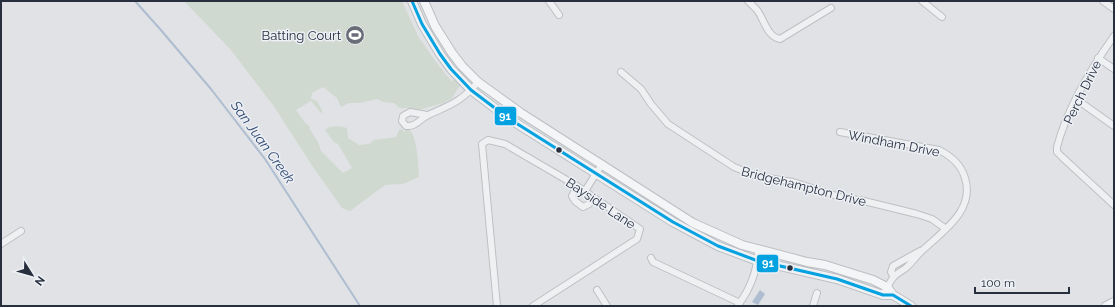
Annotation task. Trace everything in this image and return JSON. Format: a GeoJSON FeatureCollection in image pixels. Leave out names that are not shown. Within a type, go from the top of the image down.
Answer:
{"type":"FeatureCollection","features":[{"type":"Feature","properties":{"kind":"main road"},"geometry":{"type":"LineString","coordinates":[[412,1],[422,24],[440,54],[471,90],[508,118],[689,232],[718,246],[758,261],[837,278],[884,295],[893,295]]}},
{"type":"Feature","properties":{"kind":"main road"},"geometry":{"type":"LineString","coordinates":[[424,1],[435,26],[448,46],[462,66],[478,82],[522,113],[693,223],[742,245],[858,274],[888,287],[893,295],[911,306]]}},
{"type":"Feature","properties":{"kind":"main road"},"geometry":{"type":"LineString","coordinates":[[1106,306],[1114,302]]}},
{"type":"Feature","properties":{"kind":"street"},"geometry":{"type":"LineString","coordinates":[[549,1],[559,15]]}},
{"type":"Feature","properties":{"kind":"street"},"geometry":{"type":"LineString","coordinates":[[748,1],[757,10],[771,34],[775,38],[780,39],[831,8]]}},
{"type":"Feature","properties":{"kind":"street"},"geometry":{"type":"LineString","coordinates":[[922,1],[942,17]]}},
{"type":"Feature","properties":{"kind":"street"},"geometry":{"type":"LineString","coordinates":[[1103,1],[1114,9]]}},
{"type":"Feature","properties":{"kind":"street","name":"Perch Drive"},"geometry":{"type":"LineString","coordinates":[[1114,36],[1098,58],[1076,99],[1059,141],[1058,152],[1062,158],[1114,205]]}},
{"type":"Feature","properties":{"kind":"street"},"geometry":{"type":"LineString","coordinates":[[1098,58],[1114,69]]}},
{"type":"Feature","properties":{"kind":"street","name":"Bridgehampton Drive"},"geometry":{"type":"LineString","coordinates":[[622,72],[641,89],[651,104],[668,124],[734,167],[756,176],[793,182],[840,197],[864,201],[917,214],[932,219],[946,229]]}},
{"type":"Feature","properties":{"kind":"street"},"geometry":{"type":"LineString","coordinates":[[427,116],[450,106],[471,90],[478,82]]}},
{"type":"Feature","properties":{"kind":"street"},"geometry":{"type":"LineString","coordinates":[[1076,99],[1114,126]]}},
{"type":"Feature","properties":{"kind":"street","name":"Windham Drive"},"geometry":{"type":"LineString","coordinates":[[840,132],[939,150],[951,157],[961,168],[964,174],[967,190],[965,203],[960,214],[907,266],[893,276],[884,295]]}},
{"type":"Feature","properties":{"kind":"street","name":"Bayside Lane"},"geometry":{"type":"LineString","coordinates":[[497,306],[482,144],[488,140],[505,144],[585,190],[640,229],[637,239],[533,306]]}},
{"type":"Feature","properties":{"kind":"street"},"geometry":{"type":"LineString","coordinates":[[585,190],[602,164]]}},
{"type":"Feature","properties":{"kind":"street"},"geometry":{"type":"LineString","coordinates":[[577,186],[572,196],[575,202],[583,207],[589,204],[594,197]]}},
{"type":"Feature","properties":{"kind":"street"},"geometry":{"type":"LineString","coordinates":[[1,244],[20,231]]}},
{"type":"Feature","properties":{"kind":"street"},"geometry":{"type":"LineString","coordinates":[[650,258],[653,262],[739,304],[748,291],[758,261],[758,249]]}},
{"type":"Feature","properties":{"kind":"street","name":"Windham Drive"},"geometry":{"type":"LineString","coordinates":[[893,276],[891,272],[893,266],[908,256],[923,250]]}},
{"type":"Feature","properties":{"kind":"street"},"geometry":{"type":"LineString","coordinates":[[597,290],[607,306]]}},
{"type":"Feature","properties":{"kind":"street"},"geometry":{"type":"LineString","coordinates":[[813,306],[817,292]]}},
{"type":"Feature","properties":{"kind":"shaded area"},"geometry":{"type":"Polygon","coordinates":[[[184,1],[402,1],[418,36],[436,62],[451,81],[457,79],[460,85],[452,98],[443,103],[419,110],[400,108],[394,103],[383,102],[377,99],[360,103],[349,103],[341,107],[337,98],[323,87],[312,93],[311,99],[317,101],[322,110],[322,114],[311,101],[296,110],[310,127],[309,128],[318,142],[321,151],[343,173],[352,168],[338,144],[334,142],[325,130],[336,126],[347,128],[348,138],[359,145],[369,144],[374,140],[396,137],[399,130],[402,129],[405,133],[405,129],[408,128],[416,144],[419,177],[403,184],[385,185],[350,211],[342,208],[313,167],[275,108],[231,50],[184,1]]]}},
{"type":"Feature","properties":{"kind":"water"},"geometry":{"type":"Polygon","coordinates":[[[760,290],[765,294],[758,305],[752,302],[760,290]]]}},
{"type":"Feature","properties":{"kind":"waterway","name":"San Juan Creek"},"geometry":{"type":"LineString","coordinates":[[135,1],[211,89],[265,159],[360,306]]}},
{"type":"Feature","properties":{"kind":"transit line","name":"91"},"geometry":{"type":"LineString","coordinates":[[412,1],[422,24],[440,54],[451,69],[471,90],[508,118],[673,222],[718,246],[758,261],[837,279],[883,295],[893,295],[911,306]]}},
{"type":"Feature","properties":{"kind":"place","name":"Batting Court"},"geometry":{"type":"Point","coordinates":[355,35]}}]}
